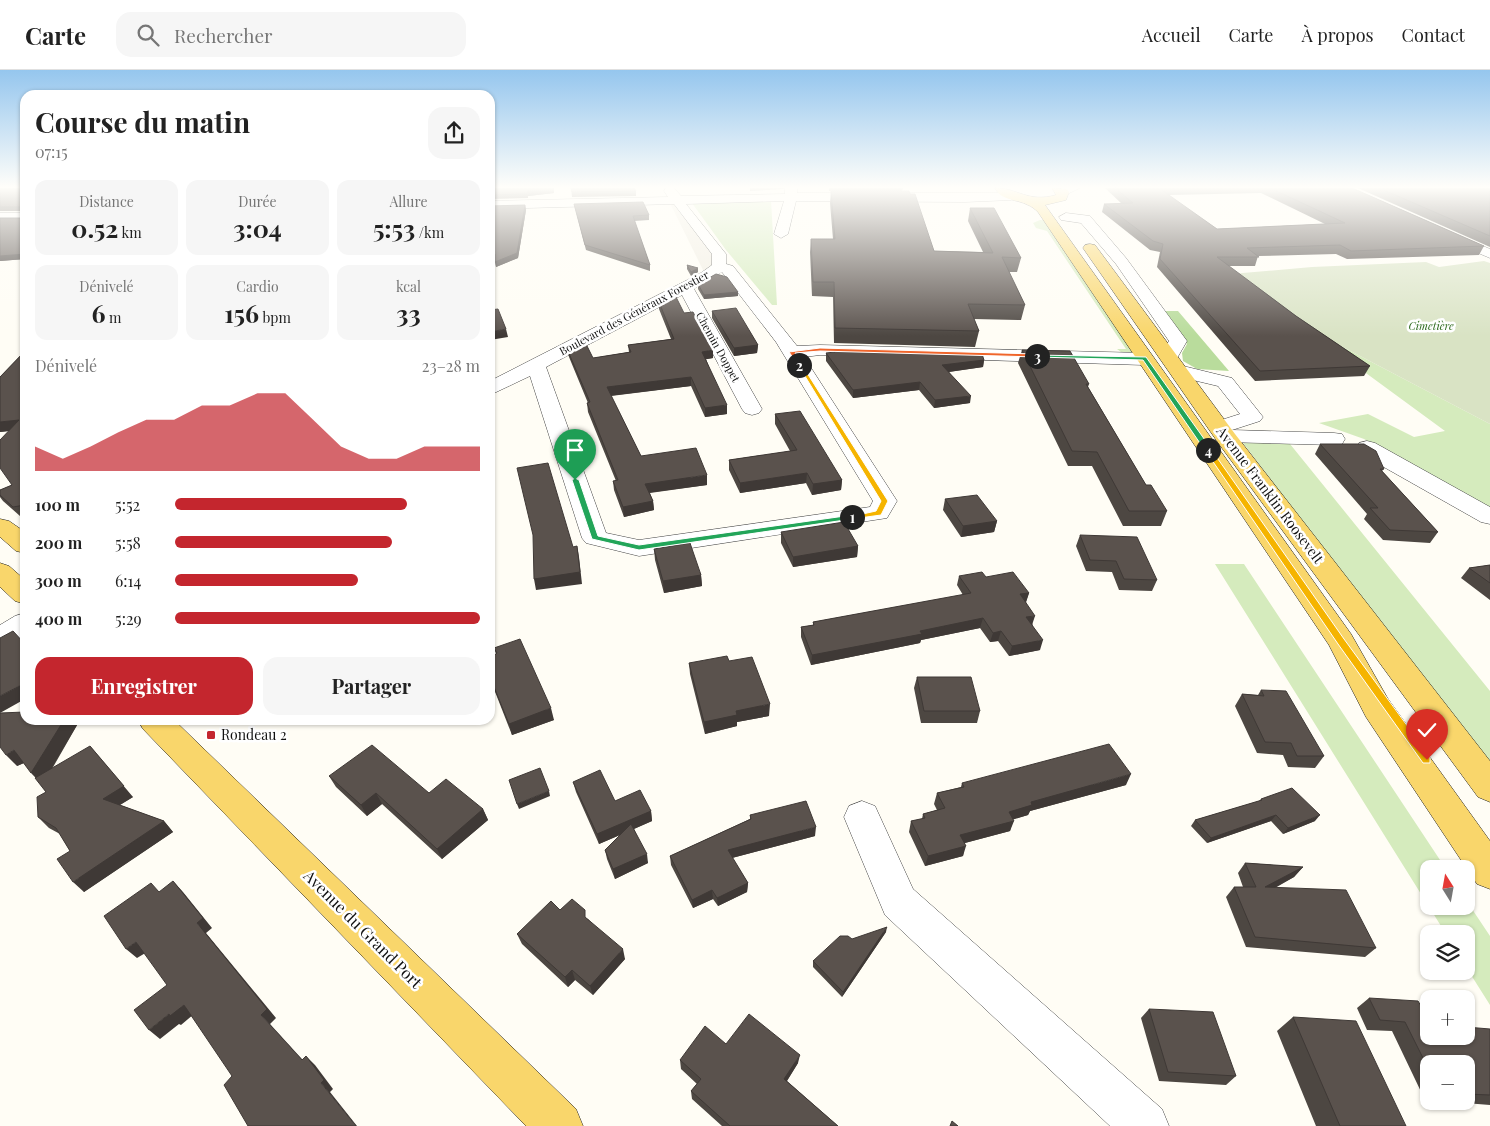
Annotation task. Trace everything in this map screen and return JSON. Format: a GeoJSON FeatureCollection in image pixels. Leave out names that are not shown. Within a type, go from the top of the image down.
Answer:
{"type":"FeatureCollection","features":[{"type":"Feature","properties":{"kind":"main road","name":"Avenue Franklin Roosevelt"},"geometry":{"type":"LineString","coordinates":[[1059,237],[1132,358],[1341,642],[1378,708],[1490,872]]}},
{"type":"Feature","properties":{"kind":"main road","name":"Avenue Franklin Roosevelt"},"geometry":{"type":"LineString","coordinates":[[1088,237],[1112,278],[1222,431],[1490,787]]}},
{"type":"Feature","properties":{"kind":"main road"},"geometry":{"type":"LineString","coordinates":[[0,572],[20,590]]}},
{"type":"Feature","properties":{"kind":"main road"},"geometry":{"type":"LineString","coordinates":[[1341,642],[1490,850]]}},
{"type":"Feature","properties":{"kind":"main road","name":"Avenue du Grand Port"},"geometry":{"type":"LineString","coordinates":[[162,725],[558,1126]]}},
{"type":"Feature","properties":{"kind":"street","name":"Boulevard des Généraux Forestier"},"geometry":{"type":"LineString","coordinates":[[495,386],[706,276],[719,267],[719,254],[706,237]]}},
{"type":"Feature","properties":{"kind":"street"},"geometry":{"type":"LineString","coordinates":[[1453,237],[1490,254]]}},
{"type":"Feature","properties":{"kind":"street"},"geometry":{"type":"LineString","coordinates":[[536,365],[595,538],[639,548],[878,513],[884,501],[791,352],[728,269],[719,267]]}},
{"type":"Feature","properties":{"kind":"street","name":"Chemin Doppet"},"geometry":{"type":"LineString","coordinates":[[680,289],[688,292],[752,409]]}},
{"type":"Feature","properties":{"kind":"street"},"geometry":{"type":"LineString","coordinates":[[791,352],[820,350],[1132,358]]}},
{"type":"Feature","properties":{"kind":"street"},"geometry":{"type":"LineString","coordinates":[[1174,364],[1224,382],[1253,417],[1222,431]]}},
{"type":"Feature","properties":{"kind":"street"},"geometry":{"type":"LineString","coordinates":[[1222,431],[1334,439]]}},
{"type":"Feature","properties":{"kind":"street"},"geometry":{"type":"LineString","coordinates":[[1367,448],[1490,517]]}},
{"type":"Feature","properties":{"kind":"street"},"geometry":{"type":"LineString","coordinates":[[0,639],[20,626]]}},
{"type":"Feature","properties":{"kind":"street"},"geometry":{"type":"LineString","coordinates":[[862,817],[899,902],[1145,1126]]}},
{"type":"Feature","properties":{"kind":"green space"},"geometry":{"type":"Polygon","coordinates":[[[717,237],[773,237],[777,305],[772,305],[717,237]]]}},
{"type":"Feature","properties":{"kind":"green space"},"geometry":{"type":"Polygon","coordinates":[[[1051,237],[1058,237],[1135,353],[1121,352],[1117,349],[1126,349],[1051,237]]]}},
{"type":"Feature","properties":{"kind":"green space","name":"Cimetière"},"geometry":{"type":"Polygon","coordinates":[[[1484,261],[1490,263],[1490,424],[1299,324],[1231,274],[1312,267],[1426,262],[1439,267],[1484,261]]]}},
{"type":"Feature","properties":{"kind":"green space"},"geometry":{"type":"Polygon","coordinates":[[[1163,311],[1178,311],[1229,371],[1197,369],[1183,361],[1182,353],[1187,344],[1163,311]]]}},
{"type":"Feature","properties":{"kind":"green space"},"geometry":{"type":"Polygon","coordinates":[[[1299,324],[1490,424],[1490,509],[1364,439],[1319,423],[1368,414],[1414,437],[1445,431],[1299,324]]]}},
{"type":"Feature","properties":{"kind":"green space"},"geometry":{"type":"Polygon","coordinates":[[[1243,443],[1290,444],[1490,691],[1490,769],[1243,443]]]}},
{"type":"Feature","properties":{"kind":"green space"},"geometry":{"type":"Polygon","coordinates":[[[1215,564],[1244,564],[1440,860],[1420,860],[1420,892],[1215,564]]]}},
{"type":"Feature","properties":{"kind":"green space"},"geometry":{"type":"Polygon","coordinates":[[[1475,914],[1490,936],[1490,1005],[1474,980],[1475,925],[1440,925],[1434,915],[1475,914]]]}},
{"type":"Feature","properties":{"kind":"shaded area"},"geometry":{"type":"Polygon","coordinates":[[[687,237],[706,237],[719,254],[706,276],[687,237]]]}},
{"type":"Feature","properties":{"kind":"building"},"geometry":{"type":"Polygon","coordinates":[[[0,237],[20,237],[20,254],[0,256],[0,237]]]}},
{"type":"Feature","properties":{"kind":"building"},"geometry":{"type":"Polygon","coordinates":[[[495,237],[520,237],[517,253],[495,262],[495,237]]]}},
{"type":"Feature","properties":{"kind":"building"},"geometry":{"type":"Polygon","coordinates":[[[583,237],[640,237],[650,265],[585,245],[583,237]]]}},
{"type":"Feature","properties":{"kind":"building"},"geometry":{"type":"Polygon","coordinates":[[[835,237],[929,237],[934,251],[993,253],[985,237],[1010,237],[1021,258],[1002,257],[1025,305],[968,304],[979,331],[835,328],[834,282],[813,282],[811,239],[835,239],[835,237]]]}},
{"type":"Feature","properties":{"kind":"building"},"geometry":{"type":"Polygon","coordinates":[[[1148,237],[1464,237],[1484,246],[1351,251],[1340,245],[1247,248],[1259,257],[1217,257],[1296,316],[1370,366],[1260,371],[1160,259],[1163,244],[1148,237]]]}},
{"type":"Feature","properties":{"kind":"building"},"geometry":{"type":"Polygon","coordinates":[[[687,265],[698,268],[691,272],[687,265]]]}},
{"type":"Feature","properties":{"kind":"building"},"geometry":{"type":"Polygon","coordinates":[[[716,274],[727,277],[738,292],[704,295],[698,284],[716,274]]]}},
{"type":"Feature","properties":{"kind":"building"},"geometry":{"type":"Polygon","coordinates":[[[675,295],[684,313],[693,312],[713,350],[702,352],[727,405],[705,408],[691,377],[607,387],[641,456],[696,448],[707,475],[645,484],[653,501],[623,507],[613,481],[618,480],[587,403],[590,402],[567,349],[584,340],[593,358],[631,352],[628,345],[674,339],[659,302],[675,295]]]}},
{"type":"Feature","properties":{"kind":"building"},"geometry":{"type":"Polygon","coordinates":[[[736,308],[758,345],[734,348],[712,311],[736,308]]]}},
{"type":"Feature","properties":{"kind":"building"},"geometry":{"type":"Polygon","coordinates":[[[495,309],[498,309],[506,329],[495,331],[495,309]]]}},
{"type":"Feature","properties":{"kind":"building"},"geometry":{"type":"Polygon","coordinates":[[[835,350],[982,354],[984,360],[942,365],[971,396],[935,400],[920,382],[853,390],[826,353],[835,352],[835,350]]]}},
{"type":"Feature","properties":{"kind":"building"},"geometry":{"type":"Polygon","coordinates":[[[1022,350],[1070,351],[1089,384],[1086,384],[1146,485],[1151,485],[1167,511],[1129,511],[1097,452],[1072,451],[1022,350]]]}},
{"type":"Feature","properties":{"kind":"building"},"geometry":{"type":"Polygon","coordinates":[[[20,356],[20,506],[13,507],[0,495],[0,490],[12,485],[0,468],[0,440],[19,420],[0,422],[0,377],[20,356]]]}},
{"type":"Feature","properties":{"kind":"building"},"geometry":{"type":"Polygon","coordinates":[[[800,411],[842,480],[813,484],[807,473],[740,483],[729,460],[797,450],[775,414],[800,411]]]}},
{"type":"Feature","properties":{"kind":"building"},"geometry":{"type":"Polygon","coordinates":[[[1320,444],[1364,444],[1376,451],[1384,469],[1380,469],[1438,532],[1390,530],[1370,508],[1378,508],[1320,444]]]}},
{"type":"Feature","properties":{"kind":"building"},"geometry":{"type":"Polygon","coordinates":[[[548,463],[573,547],[577,546],[580,572],[534,579],[533,535],[517,468],[548,463]]]}},
{"type":"Feature","properties":{"kind":"building"},"geometry":{"type":"Polygon","coordinates":[[[977,495],[997,521],[963,526],[945,499],[977,495]]]}},
{"type":"Feature","properties":{"kind":"building"},"geometry":{"type":"Polygon","coordinates":[[[844,522],[858,546],[793,557],[781,532],[844,522]]]}},
{"type":"Feature","properties":{"kind":"building"},"geometry":{"type":"Polygon","coordinates":[[[1080,535],[1137,537],[1157,580],[1124,579],[1116,561],[1090,560],[1080,535]]]}},
{"type":"Feature","properties":{"kind":"building"},"geometry":{"type":"Polygon","coordinates":[[[690,543],[701,575],[663,581],[654,549],[690,543]]]}},
{"type":"Feature","properties":{"kind":"building"},"geometry":{"type":"Polygon","coordinates":[[[1490,565],[1490,583],[1469,568],[1490,565]]]}},
{"type":"Feature","properties":{"kind":"building"},"geometry":{"type":"Polygon","coordinates":[[[982,572],[986,577],[1013,572],[1029,593],[1020,594],[1035,616],[1026,617],[1043,640],[1012,646],[1001,631],[993,633],[983,618],[920,631],[922,634],[812,655],[801,627],[814,625],[813,622],[971,593],[959,576],[982,572]]]}},
{"type":"Feature","properties":{"kind":"building"},"geometry":{"type":"Polygon","coordinates":[[[13,631],[20,639],[20,686],[0,696],[0,638],[13,631]]]}},
{"type":"Feature","properties":{"kind":"building"},"geometry":{"type":"Polygon","coordinates":[[[520,639],[551,708],[509,724],[495,689],[495,655],[497,653],[495,648],[520,639]]]}},
{"type":"Feature","properties":{"kind":"building"},"geometry":{"type":"Polygon","coordinates":[[[727,656],[729,661],[752,657],[770,704],[736,711],[737,715],[704,722],[689,663],[727,656]]]}},
{"type":"Feature","properties":{"kind":"building"},"geometry":{"type":"Polygon","coordinates":[[[917,677],[971,677],[980,711],[924,711],[917,677]]]}},
{"type":"Feature","properties":{"kind":"building"},"geometry":{"type":"Polygon","coordinates":[[[1261,690],[1286,691],[1324,756],[1297,756],[1291,743],[1265,742],[1242,694],[1264,696],[1261,690]]]}},
{"type":"Feature","properties":{"kind":"building"},"geometry":{"type":"Polygon","coordinates":[[[20,712],[20,725],[61,725],[31,773],[14,750],[6,755],[0,747],[0,713],[20,712]]]}},
{"type":"Feature","properties":{"kind":"building"},"geometry":{"type":"Polygon","coordinates":[[[1109,744],[1131,774],[1031,802],[1032,805],[1009,812],[1014,821],[960,835],[966,846],[928,856],[911,821],[925,818],[923,814],[945,808],[937,793],[964,787],[962,783],[1109,744]]]}},
{"type":"Feature","properties":{"kind":"building"},"geometry":{"type":"Polygon","coordinates":[[[372,745],[429,793],[446,779],[483,809],[437,849],[376,793],[361,805],[329,776],[372,745]]]}},
{"type":"Feature","properties":{"kind":"building"},"geometry":{"type":"Polygon","coordinates":[[[90,746],[124,786],[103,799],[164,821],[73,882],[57,859],[70,851],[56,828],[38,817],[37,797],[46,792],[35,778],[90,746]]]}},
{"type":"Feature","properties":{"kind":"building"},"geometry":{"type":"Polygon","coordinates":[[[540,768],[549,791],[517,804],[509,780],[540,768]]]}},
{"type":"Feature","properties":{"kind":"building"},"geometry":{"type":"Polygon","coordinates":[[[600,770],[615,801],[640,790],[651,811],[597,834],[573,782],[600,770]]]}},
{"type":"Feature","properties":{"kind":"building"},"geometry":{"type":"Polygon","coordinates":[[[1292,788],[1320,815],[1288,828],[1276,815],[1211,838],[1195,820],[1262,800],[1292,788]]]}},
{"type":"Feature","properties":{"kind":"building"},"geometry":{"type":"Polygon","coordinates":[[[806,801],[816,827],[728,850],[748,883],[717,898],[712,890],[692,900],[670,856],[751,819],[750,815],[806,801]]]}},
{"type":"Feature","properties":{"kind":"building"},"geometry":{"type":"Polygon","coordinates":[[[631,824],[647,854],[613,869],[605,850],[631,824]]]}},
{"type":"Feature","properties":{"kind":"building"},"geometry":{"type":"Polygon","coordinates":[[[1245,863],[1303,867],[1265,887],[1346,890],[1376,948],[1255,937],[1234,887],[1256,887],[1245,863]]]}},
{"type":"Feature","properties":{"kind":"building"},"geometry":{"type":"Polygon","coordinates":[[[173,881],[203,918],[197,923],[267,1009],[261,1015],[302,1060],[306,1056],[324,1080],[321,1083],[356,1126],[248,1126],[224,1085],[232,1076],[184,1005],[149,1030],[134,1010],[167,985],[136,942],[126,949],[104,916],[151,883],[159,892],[173,881]]]}},
{"type":"Feature","properties":{"kind":"building"},"geometry":{"type":"Polygon","coordinates":[[[572,899],[585,910],[585,917],[623,949],[590,986],[572,970],[565,977],[517,934],[551,901],[560,910],[572,899]]]}},
{"type":"Feature","properties":{"kind":"building"},"geometry":{"type":"Polygon","coordinates":[[[887,927],[843,992],[813,961],[840,936],[848,936],[852,939],[887,927]]]}},
{"type":"Feature","properties":{"kind":"building"},"geometry":{"type":"Polygon","coordinates":[[[1369,998],[1418,1001],[1420,1004],[1420,1045],[1475,1045],[1475,1028],[1490,1029],[1490,1095],[1475,1094],[1475,1055],[1422,1055],[1405,1022],[1380,1020],[1369,998]]]}},
{"type":"Feature","properties":{"kind":"building"},"geometry":{"type":"Polygon","coordinates":[[[1149,1009],[1213,1012],[1236,1076],[1168,1072],[1149,1009]]]}},
{"type":"Feature","properties":{"kind":"building"},"geometry":{"type":"Polygon","coordinates":[[[749,1014],[800,1055],[784,1079],[838,1126],[730,1126],[691,1091],[701,1079],[680,1060],[705,1026],[726,1044],[749,1014]]]}},
{"type":"Feature","properties":{"kind":"building"},"geometry":{"type":"Polygon","coordinates":[[[1293,1017],[1356,1021],[1406,1126],[1340,1126],[1293,1017]]]}},
{"type":"Feature","properties":{"kind":"building"},"geometry":{"type":"Polygon","coordinates":[[[952,1121],[958,1126],[950,1126],[952,1121]]]}},
{"type":"Feature","properties":{"kind":"place","name":"Rondeau 2"},"geometry":{"type":"Point","coordinates":[211,735]}},
{"type":"Feature","properties":{"kind":"route"},"geometry":{"type":"LineString","coordinates":[[575,480],[595,538],[639,548],[878,513],[884,501],[791,352],[820,350],[1144,359],[1341,642],[1427,760]]}}]}
